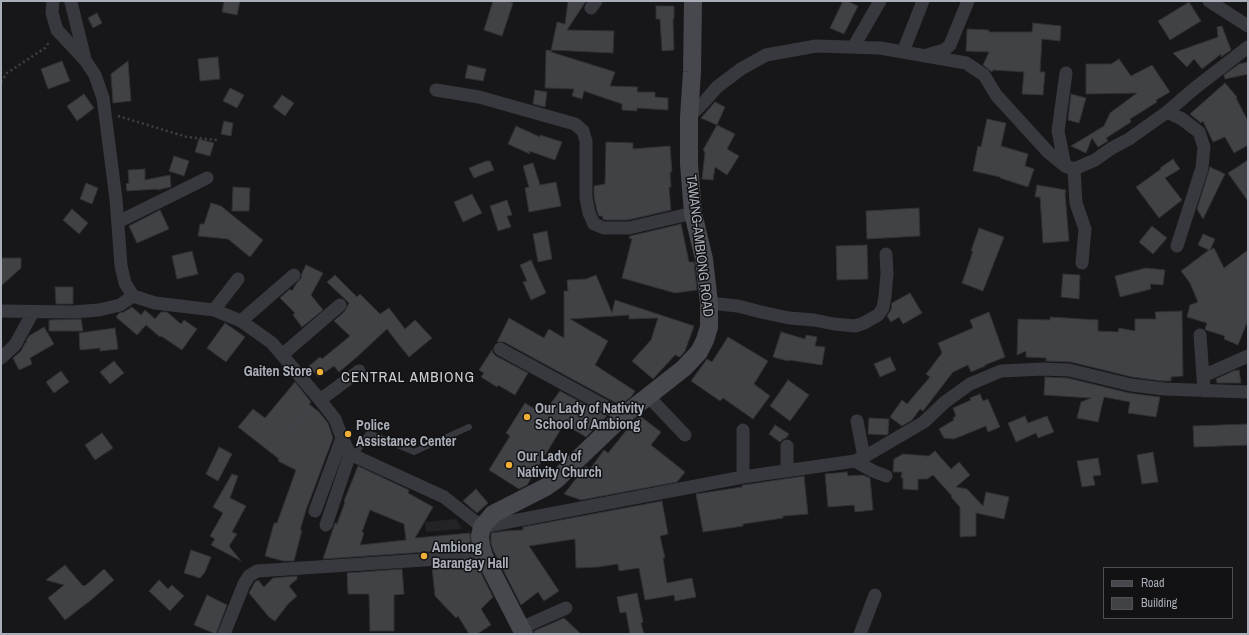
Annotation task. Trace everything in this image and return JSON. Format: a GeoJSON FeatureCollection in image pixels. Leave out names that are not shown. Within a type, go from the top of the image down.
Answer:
{"type":"FeatureCollection","features":[{"type":"Feature","properties":{"kind":"main road","name":"TAWANG-AMBIONG ROAD"},"geometry":{"type":"LineString","coordinates":[[482,527],[493,514],[546,487],[556,480],[623,416],[684,368],[699,352],[705,340],[709,327],[709,303],[704,259],[693,213],[689,164],[693,1]]}},
{"type":"Feature","properties":{"kind":"main road"},"geometry":{"type":"LineString","coordinates":[[482,527],[480,536],[484,556],[522,631]]}},
{"type":"Feature","properties":{"kind":"street"},"geometry":{"type":"LineString","coordinates":[[53,1],[52,13],[57,30],[85,60],[95,75],[103,98],[124,283],[133,296],[155,304],[214,310],[241,321],[272,343],[319,398],[335,420],[342,438],[352,455],[444,497],[482,527],[743,476],[860,459],[924,422],[945,402],[970,384],[1001,371],[1044,369],[1069,370],[1131,385],[1204,392],[1248,392]]}},
{"type":"Feature","properties":{"kind":"street"},"geometry":{"type":"LineString","coordinates":[[854,46],[880,1]]}},
{"type":"Feature","properties":{"kind":"street"},"geometry":{"type":"LineString","coordinates":[[903,52],[923,1]]}},
{"type":"Feature","properties":{"kind":"street"},"geometry":{"type":"LineString","coordinates":[[923,56],[944,50],[950,45],[968,1]]}},
{"type":"Feature","properties":{"kind":"street"},"geometry":{"type":"LineString","coordinates":[[1209,1],[1248,26]]}},
{"type":"Feature","properties":{"kind":"street"},"geometry":{"type":"LineString","coordinates":[[71,2],[85,60]]}},
{"type":"Feature","properties":{"kind":"street"},"geometry":{"type":"LineString","coordinates":[[689,117],[717,87],[766,55],[816,46],[880,48],[966,63],[984,75],[996,95],[1048,152],[1069,167]]}},
{"type":"Feature","properties":{"kind":"street"},"geometry":{"type":"LineString","coordinates":[[1069,167],[1095,160],[1112,148],[1129,139],[1167,112],[1247,49]]}},
{"type":"Feature","properties":{"kind":"street"},"geometry":{"type":"LineString","coordinates":[[1066,73],[1058,131],[1069,167],[1076,203],[1085,229],[1082,263]]}},
{"type":"Feature","properties":{"kind":"street"},"geometry":{"type":"LineString","coordinates":[[436,90],[479,98],[575,124],[583,131],[586,141],[586,198],[589,213],[594,224],[604,228],[629,228],[693,213]]}},
{"type":"Feature","properties":{"kind":"street"},"geometry":{"type":"LineString","coordinates":[[1167,112],[1182,119],[1199,132],[1204,147],[1202,168],[1177,246]]}},
{"type":"Feature","properties":{"kind":"street"},"geometry":{"type":"LineString","coordinates":[[118,222],[207,178]]}},
{"type":"Feature","properties":{"kind":"street"},"geometry":{"type":"LineString","coordinates":[[709,303],[738,306],[789,318],[855,326],[878,315],[883,308],[887,274],[886,254]]}},
{"type":"Feature","properties":{"kind":"street"},"geometry":{"type":"LineString","coordinates":[[241,321],[294,275]]}},
{"type":"Feature","properties":{"kind":"street"},"geometry":{"type":"LineString","coordinates":[[214,310],[238,279]]}},
{"type":"Feature","properties":{"kind":"street"},"geometry":{"type":"LineString","coordinates":[[1,311],[87,312],[120,305],[133,296]]}},
{"type":"Feature","properties":{"kind":"street"},"geometry":{"type":"LineString","coordinates":[[282,355],[340,305]]}},
{"type":"Feature","properties":{"kind":"street"},"geometry":{"type":"LineString","coordinates":[[1,358],[15,345],[33,312]]}},
{"type":"Feature","properties":{"kind":"street"},"geometry":{"type":"LineString","coordinates":[[1200,335],[1204,392]]}},
{"type":"Feature","properties":{"kind":"street"},"geometry":{"type":"LineString","coordinates":[[500,349],[623,416]]}},
{"type":"Feature","properties":{"kind":"street"},"geometry":{"type":"LineString","coordinates":[[1203,376],[1248,356]]}},
{"type":"Feature","properties":{"kind":"street"},"geometry":{"type":"LineString","coordinates":[[319,398],[359,371]]}},
{"type":"Feature","properties":{"kind":"street"},"geometry":{"type":"LineString","coordinates":[[648,396],[686,435]]}},
{"type":"Feature","properties":{"kind":"street"},"geometry":{"type":"LineString","coordinates":[[857,422],[860,459],[872,471],[886,476]]}},
{"type":"Feature","properties":{"kind":"street"},"geometry":{"type":"LineString","coordinates":[[743,430],[743,476]]}},
{"type":"Feature","properties":{"kind":"street"},"geometry":{"type":"LineString","coordinates":[[315,511],[342,438]]}},
{"type":"Feature","properties":{"kind":"street"},"geometry":{"type":"LineString","coordinates":[[787,446],[787,470]]}},
{"type":"Feature","properties":{"kind":"street"},"geometry":{"type":"LineString","coordinates":[[326,525],[352,455]]}},
{"type":"Feature","properties":{"kind":"street"},"geometry":{"type":"LineString","coordinates":[[224,634],[244,584],[249,576],[257,571],[484,556]]}},
{"type":"Feature","properties":{"kind":"street"},"geometry":{"type":"LineString","coordinates":[[860,634],[875,595]]}},
{"type":"Feature","properties":{"kind":"street"},"geometry":{"type":"LineString","coordinates":[[522,631],[566,608]]}},
{"type":"Feature","properties":{"kind":"lane"},"geometry":{"type":"LineString","coordinates":[[352,455],[369,433],[414,452],[469,427]]}},
{"type":"Feature","properties":{"kind":"path"},"geometry":{"type":"LineString","coordinates":[[1,82],[7,73],[45,48],[57,30]]}},
{"type":"Feature","properties":{"kind":"path"},"geometry":{"type":"LineString","coordinates":[[104,112],[187,137],[217,140]]}},
{"type":"Feature","properties":{"kind":"path"},"geometry":{"type":"LineString","coordinates":[[292,430],[319,398]]}},
{"type":"Feature","properties":{"kind":"shaded area"},"geometry":{"type":"Polygon","coordinates":[[[456,519],[462,529],[426,532],[425,522],[456,519]]]}},
{"type":"Feature","properties":{"kind":"building"},"geometry":{"type":"Polygon","coordinates":[[[224,1],[240,1],[237,15],[222,12],[224,1]]]}},
{"type":"Feature","properties":{"kind":"building"},"geometry":{"type":"Polygon","coordinates":[[[493,1],[507,1],[513,3],[502,36],[484,30],[493,1]]]}},
{"type":"Feature","properties":{"kind":"building"},"geometry":{"type":"Polygon","coordinates":[[[568,1],[586,1],[567,30],[614,31],[613,53],[552,50],[551,52],[615,72],[610,86],[638,87],[637,92],[655,92],[655,97],[668,98],[668,110],[637,108],[637,111],[622,110],[622,104],[584,91],[582,99],[572,96],[574,89],[545,88],[546,50],[551,51],[557,22],[565,24],[568,1]]]}},
{"type":"Feature","properties":{"kind":"building"},"geometry":{"type":"Polygon","coordinates":[[[843,1],[847,1],[858,6],[844,34],[830,28],[843,1]]]}},
{"type":"Feature","properties":{"kind":"building"},"geometry":{"type":"Polygon","coordinates":[[[1189,2],[1201,21],[1170,40],[1158,21],[1189,2]]]}},
{"type":"Feature","properties":{"kind":"building"},"geometry":{"type":"Polygon","coordinates":[[[656,6],[674,6],[674,50],[662,51],[660,19],[656,19],[656,6]]]}},
{"type":"Feature","properties":{"kind":"building"},"geometry":{"type":"Polygon","coordinates":[[[97,13],[102,23],[93,28],[88,18],[97,13]]]}},
{"type":"Feature","properties":{"kind":"building"},"geometry":{"type":"Polygon","coordinates":[[[1033,23],[1061,26],[1060,41],[1042,39],[1040,72],[1045,72],[1043,95],[1022,94],[1024,72],[993,70],[992,72],[983,65],[989,52],[966,51],[967,29],[989,30],[989,32],[1032,32],[1033,23]]]}},
{"type":"Feature","properties":{"kind":"building"},"geometry":{"type":"Polygon","coordinates":[[[1222,26],[1231,50],[1221,57],[1221,54],[1202,69],[1194,59],[1187,67],[1173,53],[1218,37],[1217,27],[1222,26]]]}},
{"type":"Feature","properties":{"kind":"building"},"geometry":{"type":"Polygon","coordinates":[[[218,57],[220,79],[200,81],[198,59],[218,57]]]}},
{"type":"Feature","properties":{"kind":"building"},"geometry":{"type":"Polygon","coordinates":[[[1119,59],[1131,76],[1152,65],[1170,92],[1156,100],[1157,102],[1130,119],[1131,122],[1106,138],[1108,141],[1098,147],[1092,138],[1086,153],[1071,146],[1104,126],[1110,113],[1137,93],[1086,94],[1086,64],[1111,64],[1119,59]]]}},
{"type":"Feature","properties":{"kind":"building"},"geometry":{"type":"Polygon","coordinates":[[[62,61],[70,81],[48,89],[41,69],[62,61]]]}},
{"type":"Feature","properties":{"kind":"building"},"geometry":{"type":"Polygon","coordinates":[[[128,61],[131,101],[113,103],[111,74],[128,61]]]}},
{"type":"Feature","properties":{"kind":"building"},"geometry":{"type":"Polygon","coordinates":[[[1248,62],[1248,74],[1225,79],[1224,75],[1239,64],[1248,62]]]}},
{"type":"Feature","properties":{"kind":"building"},"geometry":{"type":"Polygon","coordinates":[[[468,65],[486,69],[483,81],[465,78],[468,65]]]}},
{"type":"Feature","properties":{"kind":"building"},"geometry":{"type":"Polygon","coordinates":[[[1225,83],[1237,97],[1236,98],[1248,121],[1248,145],[1234,153],[1225,137],[1213,142],[1203,121],[1201,123],[1190,114],[1225,83]]]}},
{"type":"Feature","properties":{"kind":"building"},"geometry":{"type":"Polygon","coordinates":[[[230,88],[244,95],[237,108],[223,101],[230,88]]]}},
{"type":"Feature","properties":{"kind":"building"},"geometry":{"type":"Polygon","coordinates":[[[535,90],[547,92],[545,107],[533,104],[535,90]]]}},
{"type":"Feature","properties":{"kind":"building"},"geometry":{"type":"Polygon","coordinates":[[[84,94],[94,108],[77,121],[67,106],[84,94]]]}},
{"type":"Feature","properties":{"kind":"building"},"geometry":{"type":"Polygon","coordinates":[[[1071,94],[1086,98],[1079,123],[1068,120],[1071,94]]]}},
{"type":"Feature","properties":{"kind":"building"},"geometry":{"type":"Polygon","coordinates":[[[282,95],[294,103],[285,116],[273,107],[282,95]]]}},
{"type":"Feature","properties":{"kind":"building"},"geometry":{"type":"Polygon","coordinates":[[[715,102],[725,107],[717,125],[701,118],[715,102]]]}},
{"type":"Feature","properties":{"kind":"building"},"geometry":{"type":"Polygon","coordinates":[[[987,119],[1006,123],[1001,146],[1028,154],[1025,166],[1034,169],[1028,187],[1000,177],[973,171],[978,146],[981,147],[987,119]]]}},
{"type":"Feature","properties":{"kind":"building"},"geometry":{"type":"Polygon","coordinates":[[[224,121],[233,123],[231,136],[221,134],[224,121]]]}},
{"type":"Feature","properties":{"kind":"building"},"geometry":{"type":"Polygon","coordinates":[[[717,125],[735,134],[727,149],[739,156],[727,175],[715,167],[713,180],[702,179],[705,152],[703,150],[717,125]]]}},
{"type":"Feature","properties":{"kind":"building"},"geometry":{"type":"Polygon","coordinates":[[[516,126],[540,137],[540,135],[562,142],[555,160],[529,151],[530,154],[508,144],[516,126]]]}},
{"type":"Feature","properties":{"kind":"building"},"geometry":{"type":"Polygon","coordinates":[[[199,139],[214,143],[210,156],[195,152],[199,139]]]}},
{"type":"Feature","properties":{"kind":"building"},"geometry":{"type":"Polygon","coordinates":[[[606,142],[633,143],[633,149],[670,146],[672,172],[670,172],[671,187],[669,187],[671,210],[628,220],[606,220],[603,219],[602,216],[599,216],[594,197],[594,186],[605,184],[606,142]]]}},
{"type":"Feature","properties":{"kind":"building"},"geometry":{"type":"Polygon","coordinates":[[[174,156],[189,161],[184,176],[169,171],[174,156]]]}},
{"type":"Feature","properties":{"kind":"building"},"geometry":{"type":"Polygon","coordinates":[[[1173,159],[1180,169],[1165,178],[1182,200],[1159,218],[1136,187],[1173,159]]]}},
{"type":"Feature","properties":{"kind":"building"},"geometry":{"type":"Polygon","coordinates":[[[1248,160],[1248,201],[1228,173],[1248,160]]]}},
{"type":"Feature","properties":{"kind":"building"},"geometry":{"type":"Polygon","coordinates":[[[486,161],[490,161],[494,170],[474,178],[469,168],[486,161]]]}},
{"type":"Feature","properties":{"kind":"building"},"geometry":{"type":"Polygon","coordinates":[[[533,163],[540,185],[556,182],[561,206],[529,212],[525,188],[529,187],[523,166],[533,163]]]}},
{"type":"Feature","properties":{"kind":"building"},"geometry":{"type":"Polygon","coordinates":[[[1210,167],[1225,174],[1203,219],[1197,209],[1210,167]]]}},
{"type":"Feature","properties":{"kind":"building"},"geometry":{"type":"Polygon","coordinates":[[[145,169],[145,180],[170,175],[171,187],[157,190],[127,191],[126,184],[129,183],[128,170],[145,169]]]}},
{"type":"Feature","properties":{"kind":"building"},"geometry":{"type":"Polygon","coordinates":[[[86,183],[98,188],[92,204],[80,199],[86,183]]]}},
{"type":"Feature","properties":{"kind":"building"},"geometry":{"type":"Polygon","coordinates":[[[1037,185],[1066,190],[1065,194],[1069,241],[1043,243],[1040,197],[1035,197],[1037,185]]]}},
{"type":"Feature","properties":{"kind":"building"},"geometry":{"type":"Polygon","coordinates":[[[233,187],[250,188],[249,211],[232,211],[233,187]]]}},
{"type":"Feature","properties":{"kind":"building"},"geometry":{"type":"Polygon","coordinates":[[[472,194],[482,213],[463,222],[454,202],[472,194]]]}},
{"type":"Feature","properties":{"kind":"building"},"geometry":{"type":"Polygon","coordinates":[[[507,200],[512,215],[507,216],[511,227],[498,231],[490,206],[507,200]]]}},
{"type":"Feature","properties":{"kind":"building"},"geometry":{"type":"Polygon","coordinates":[[[211,203],[221,206],[263,240],[250,257],[228,239],[198,236],[200,224],[204,224],[211,203]]]}},
{"type":"Feature","properties":{"kind":"building"},"geometry":{"type":"Polygon","coordinates":[[[919,208],[920,236],[867,239],[866,211],[919,208]]]}},
{"type":"Feature","properties":{"kind":"building"},"geometry":{"type":"Polygon","coordinates":[[[72,209],[88,223],[79,234],[63,220],[72,209]]]}},
{"type":"Feature","properties":{"kind":"building"},"geometry":{"type":"Polygon","coordinates":[[[160,210],[169,229],[137,243],[129,226],[160,210]]]}},
{"type":"Feature","properties":{"kind":"building"},"geometry":{"type":"Polygon","coordinates":[[[681,224],[689,262],[694,262],[697,290],[675,293],[622,278],[632,239],[629,238],[630,236],[681,224]]]}},
{"type":"Feature","properties":{"kind":"building"},"geometry":{"type":"Polygon","coordinates":[[[1152,226],[1167,238],[1153,254],[1139,242],[1152,226]]]}},
{"type":"Feature","properties":{"kind":"building"},"geometry":{"type":"Polygon","coordinates":[[[979,228],[1004,237],[983,291],[962,283],[979,228]]]}},
{"type":"Feature","properties":{"kind":"building"},"geometry":{"type":"Polygon","coordinates":[[[547,231],[552,259],[538,262],[533,234],[547,231]]]}},
{"type":"Feature","properties":{"kind":"building"},"geometry":{"type":"Polygon","coordinates":[[[1203,234],[1215,239],[1210,250],[1214,248],[1224,268],[1248,250],[1248,320],[1238,345],[1224,339],[1225,336],[1206,330],[1207,323],[1187,317],[1190,305],[1198,302],[1190,283],[1181,271],[1209,250],[1198,245],[1203,234]]]}},
{"type":"Feature","properties":{"kind":"building"},"geometry":{"type":"Polygon","coordinates":[[[867,245],[868,279],[837,280],[836,246],[867,245]]]}},
{"type":"Feature","properties":{"kind":"building"},"geometry":{"type":"Polygon","coordinates":[[[192,251],[198,274],[177,279],[172,256],[192,251]]]}},
{"type":"Feature","properties":{"kind":"building"},"geometry":{"type":"Polygon","coordinates":[[[1,258],[21,258],[21,268],[1,286],[1,258]]]}},
{"type":"Feature","properties":{"kind":"building"},"geometry":{"type":"Polygon","coordinates":[[[531,260],[546,293],[531,300],[523,282],[527,281],[520,265],[531,260]]]}},
{"type":"Feature","properties":{"kind":"building"},"geometry":{"type":"Polygon","coordinates":[[[306,265],[323,273],[311,295],[323,310],[302,327],[293,315],[295,313],[280,298],[290,289],[292,291],[301,278],[306,265]]]}},
{"type":"Feature","properties":{"kind":"building"},"geometry":{"type":"Polygon","coordinates":[[[1146,268],[1165,270],[1163,285],[1150,284],[1151,289],[1120,297],[1115,276],[1146,268]]]}},
{"type":"Feature","properties":{"kind":"building"},"geometry":{"type":"Polygon","coordinates":[[[1063,274],[1080,275],[1079,299],[1061,297],[1063,274]]]}},
{"type":"Feature","properties":{"kind":"building"},"geometry":{"type":"Polygon","coordinates":[[[335,275],[357,297],[360,294],[380,314],[389,308],[405,329],[415,320],[432,338],[409,357],[387,329],[339,372],[334,366],[318,377],[309,366],[320,357],[322,359],[350,336],[334,321],[345,311],[349,303],[327,282],[335,275]]]}},
{"type":"Feature","properties":{"kind":"building"},"geometry":{"type":"Polygon","coordinates":[[[596,275],[612,313],[615,300],[694,326],[685,351],[680,357],[675,355],[653,379],[632,361],[651,340],[658,318],[629,319],[629,315],[570,319],[608,341],[595,365],[635,391],[631,397],[620,405],[504,342],[497,342],[509,318],[544,338],[549,329],[564,338],[564,291],[568,291],[567,280],[586,279],[596,275]]]}},
{"type":"Feature","properties":{"kind":"building"},"geometry":{"type":"Polygon","coordinates":[[[55,287],[73,287],[73,304],[56,304],[55,287]]]}},
{"type":"Feature","properties":{"kind":"building"},"geometry":{"type":"Polygon","coordinates":[[[910,293],[922,313],[903,324],[899,317],[891,322],[887,316],[891,310],[892,303],[910,293]]]}},
{"type":"Feature","properties":{"kind":"building"},"geometry":{"type":"Polygon","coordinates":[[[132,307],[141,315],[145,310],[155,319],[161,312],[167,312],[181,324],[184,320],[197,329],[182,350],[161,336],[160,337],[146,325],[137,335],[116,317],[119,313],[132,307]]]}},
{"type":"Feature","properties":{"kind":"building"},"geometry":{"type":"Polygon","coordinates":[[[1182,311],[1183,376],[1171,377],[1171,381],[1132,377],[1071,362],[1046,361],[1046,358],[1026,357],[1026,351],[1017,355],[1018,319],[1050,320],[1050,317],[1098,320],[1098,331],[1118,332],[1119,328],[1135,331],[1135,319],[1156,319],[1155,312],[1182,311]]]}},
{"type":"Feature","properties":{"kind":"building"},"geometry":{"type":"Polygon","coordinates":[[[989,312],[1005,357],[971,372],[968,365],[953,372],[923,411],[920,409],[912,420],[902,426],[890,417],[902,400],[907,404],[930,377],[926,374],[942,353],[938,343],[973,328],[970,320],[989,312]]]}},
{"type":"Feature","properties":{"kind":"building"},"geometry":{"type":"Polygon","coordinates":[[[81,319],[83,331],[49,331],[49,320],[81,319]]]}},
{"type":"Feature","properties":{"kind":"building"},"geometry":{"type":"Polygon","coordinates":[[[225,323],[245,337],[226,362],[207,348],[225,323]]]}},
{"type":"Feature","properties":{"kind":"building"},"geometry":{"type":"Polygon","coordinates":[[[44,327],[54,344],[30,358],[32,364],[19,370],[13,358],[21,351],[29,336],[44,327]]]}},
{"type":"Feature","properties":{"kind":"building"},"geometry":{"type":"Polygon","coordinates":[[[115,328],[118,349],[100,351],[100,348],[80,350],[79,333],[115,328]]]}},
{"type":"Feature","properties":{"kind":"building"},"geometry":{"type":"Polygon","coordinates":[[[781,332],[805,339],[806,335],[817,337],[815,346],[825,347],[822,365],[788,361],[773,357],[781,332]]]}},
{"type":"Feature","properties":{"kind":"building"},"geometry":{"type":"Polygon","coordinates":[[[728,337],[768,361],[754,384],[770,396],[753,419],[723,398],[720,401],[691,381],[707,359],[712,362],[728,337]]]}},
{"type":"Feature","properties":{"kind":"building"},"geometry":{"type":"Polygon","coordinates":[[[492,350],[496,356],[528,373],[515,395],[498,385],[497,387],[481,377],[484,373],[479,370],[492,350]]]}},
{"type":"Feature","properties":{"kind":"building"},"geometry":{"type":"Polygon","coordinates":[[[890,357],[896,370],[880,377],[874,364],[890,357]]]}},
{"type":"Feature","properties":{"kind":"building"},"geometry":{"type":"Polygon","coordinates":[[[114,361],[124,373],[110,384],[100,372],[114,361]]]}},
{"type":"Feature","properties":{"kind":"building"},"geometry":{"type":"Polygon","coordinates":[[[1239,370],[1241,383],[1217,383],[1216,379],[1233,371],[1239,370]]]}},
{"type":"Feature","properties":{"kind":"building"},"geometry":{"type":"Polygon","coordinates":[[[61,371],[69,382],[54,393],[46,382],[61,371]]]}},
{"type":"Feature","properties":{"kind":"building"},"geometry":{"type":"Polygon","coordinates":[[[1045,377],[1068,378],[1129,393],[1160,397],[1156,417],[1128,413],[1130,402],[1104,397],[1098,422],[1077,418],[1081,402],[1091,398],[1044,395],[1045,377]]]}},
{"type":"Feature","properties":{"kind":"building"},"geometry":{"type":"Polygon","coordinates":[[[788,380],[809,395],[790,421],[770,406],[788,380]]]}},
{"type":"Feature","properties":{"kind":"building"},"geometry":{"type":"Polygon","coordinates":[[[295,382],[311,402],[309,404],[319,412],[328,423],[333,438],[306,510],[300,530],[302,530],[294,561],[283,561],[265,556],[274,523],[277,523],[296,470],[278,461],[279,459],[238,427],[253,409],[265,418],[295,382]]]}},
{"type":"Feature","properties":{"kind":"building"},"geometry":{"type":"Polygon","coordinates":[[[560,391],[607,416],[586,437],[564,424],[527,485],[519,489],[489,470],[510,436],[506,433],[525,403],[543,414],[560,391]]]}},
{"type":"Feature","properties":{"kind":"building"},"geometry":{"type":"Polygon","coordinates":[[[980,394],[983,401],[988,399],[1000,427],[988,432],[986,426],[954,439],[944,438],[939,429],[954,420],[953,418],[956,416],[953,408],[980,394]]]}},
{"type":"Feature","properties":{"kind":"building"},"geometry":{"type":"Polygon","coordinates":[[[640,416],[661,432],[651,445],[685,472],[677,482],[581,500],[564,494],[586,466],[590,469],[604,450],[608,453],[633,422],[640,416]]]}},
{"type":"Feature","properties":{"kind":"building"},"geometry":{"type":"Polygon","coordinates":[[[1025,416],[1028,423],[1047,416],[1054,432],[1038,438],[1036,433],[1016,442],[1008,423],[1025,416]]]}},
{"type":"Feature","properties":{"kind":"building"},"geometry":{"type":"Polygon","coordinates":[[[869,418],[889,419],[888,434],[868,434],[869,418]]]}},
{"type":"Feature","properties":{"kind":"building"},"geometry":{"type":"Polygon","coordinates":[[[1248,424],[1248,445],[1194,447],[1193,426],[1248,424]]]}},
{"type":"Feature","properties":{"kind":"building"},"geometry":{"type":"Polygon","coordinates":[[[775,425],[789,434],[780,442],[769,434],[775,425]]]}},
{"type":"Feature","properties":{"kind":"building"},"geometry":{"type":"Polygon","coordinates":[[[102,433],[113,448],[95,460],[85,445],[102,433]]]}},
{"type":"Feature","properties":{"kind":"building"},"geometry":{"type":"Polygon","coordinates":[[[219,447],[232,454],[218,481],[206,474],[219,447]]]}},
{"type":"Feature","properties":{"kind":"building"},"geometry":{"type":"Polygon","coordinates":[[[935,451],[951,469],[959,462],[970,475],[956,487],[967,489],[983,506],[986,492],[1009,497],[1004,519],[976,513],[976,536],[960,537],[960,507],[933,475],[927,479],[918,479],[918,490],[903,489],[903,478],[901,478],[902,472],[893,472],[894,459],[903,454],[929,456],[935,451]]]}},
{"type":"Feature","properties":{"kind":"building"},"geometry":{"type":"Polygon","coordinates":[[[1153,452],[1158,482],[1142,484],[1137,455],[1153,452]]]}},
{"type":"Feature","properties":{"kind":"building"},"geometry":{"type":"Polygon","coordinates":[[[1098,458],[1101,475],[1093,476],[1095,485],[1082,487],[1077,461],[1098,458]]]}},
{"type":"Feature","properties":{"kind":"building"},"geometry":{"type":"Polygon","coordinates":[[[358,466],[409,490],[408,493],[433,507],[415,538],[470,533],[471,549],[323,559],[335,523],[337,524],[345,502],[344,501],[358,466]],[[370,510],[362,532],[364,533],[360,545],[406,540],[404,524],[370,510]]]}},
{"type":"Feature","properties":{"kind":"building"},"geometry":{"type":"Polygon","coordinates":[[[847,472],[848,476],[863,475],[870,478],[873,510],[855,512],[854,505],[828,507],[825,474],[847,472]]]}},
{"type":"Feature","properties":{"kind":"building"},"geometry":{"type":"Polygon","coordinates":[[[232,474],[238,476],[230,498],[246,506],[232,532],[237,534],[229,546],[241,561],[211,545],[215,539],[210,536],[223,513],[213,507],[232,474]]]}},
{"type":"Feature","properties":{"kind":"building"},"geometry":{"type":"Polygon","coordinates":[[[804,476],[808,514],[783,516],[783,518],[743,524],[743,526],[703,532],[696,494],[742,487],[742,485],[804,476]]]}},
{"type":"Feature","properties":{"kind":"building"},"geometry":{"type":"Polygon","coordinates":[[[476,489],[488,503],[477,513],[463,501],[476,489]]]}},
{"type":"Feature","properties":{"kind":"building"},"geometry":{"type":"Polygon","coordinates":[[[662,501],[668,534],[660,536],[665,558],[663,558],[667,583],[692,578],[696,597],[675,601],[674,595],[645,600],[639,568],[619,571],[618,564],[576,568],[575,539],[529,546],[559,591],[544,601],[538,592],[521,605],[491,544],[491,533],[523,530],[523,527],[662,501]]]}},
{"type":"Feature","properties":{"kind":"building"},"geometry":{"type":"Polygon","coordinates":[[[191,550],[211,557],[205,572],[200,578],[184,573],[191,550]]]}},
{"type":"Feature","properties":{"kind":"building"},"geometry":{"type":"Polygon","coordinates":[[[65,565],[83,586],[85,586],[104,569],[114,580],[65,620],[48,598],[64,585],[46,580],[65,565]]]}},
{"type":"Feature","properties":{"kind":"building"},"geometry":{"type":"Polygon","coordinates":[[[477,565],[493,597],[481,609],[491,625],[477,634],[469,634],[458,616],[456,618],[435,596],[432,567],[477,565]]]}},
{"type":"Feature","properties":{"kind":"building"},"geometry":{"type":"Polygon","coordinates":[[[402,569],[404,594],[394,595],[394,631],[370,631],[369,594],[348,594],[347,573],[402,569]]]}},
{"type":"Feature","properties":{"kind":"building"},"geometry":{"type":"Polygon","coordinates":[[[297,576],[297,579],[289,586],[297,596],[288,604],[275,621],[269,617],[249,593],[255,582],[258,580],[264,587],[273,578],[297,576]]]}},
{"type":"Feature","properties":{"kind":"building"},"geometry":{"type":"Polygon","coordinates":[[[159,580],[168,589],[172,585],[184,596],[170,611],[149,591],[159,580]]]}},
{"type":"Feature","properties":{"kind":"building"},"geometry":{"type":"Polygon","coordinates":[[[637,593],[644,634],[630,634],[626,612],[620,613],[617,597],[637,593]]]}},
{"type":"Feature","properties":{"kind":"building"},"geometry":{"type":"Polygon","coordinates":[[[207,595],[227,605],[216,634],[194,625],[207,595]]]}},
{"type":"Feature","properties":{"kind":"building"},"geometry":{"type":"Polygon","coordinates":[[[564,618],[581,634],[534,634],[534,631],[564,618]]]}},
{"type":"Feature","properties":{"kind":"place","name":"Gaiten Store"},"geometry":{"type":"Point","coordinates":[320,372]}},
{"type":"Feature","properties":{"kind":"place","name":"Our Lady of Nativity School of Ambiong"},"geometry":{"type":"Point","coordinates":[527,417]}},
{"type":"Feature","properties":{"kind":"place","name":"Police Assistance Center"},"geometry":{"type":"Point","coordinates":[348,434]}},
{"type":"Feature","properties":{"kind":"place","name":"Our Lady of Nativity Church"},"geometry":{"type":"Point","coordinates":[509,465]}},
{"type":"Feature","properties":{"kind":"place","name":"Ambiong Barangay Hall"},"geometry":{"type":"Point","coordinates":[424,556]}},
{"type":"Feature","properties":{"kind":"district","name":"CENTRAL AMBIONG"},"geometry":{"type":"Point","coordinates":[408,378]}}]}
